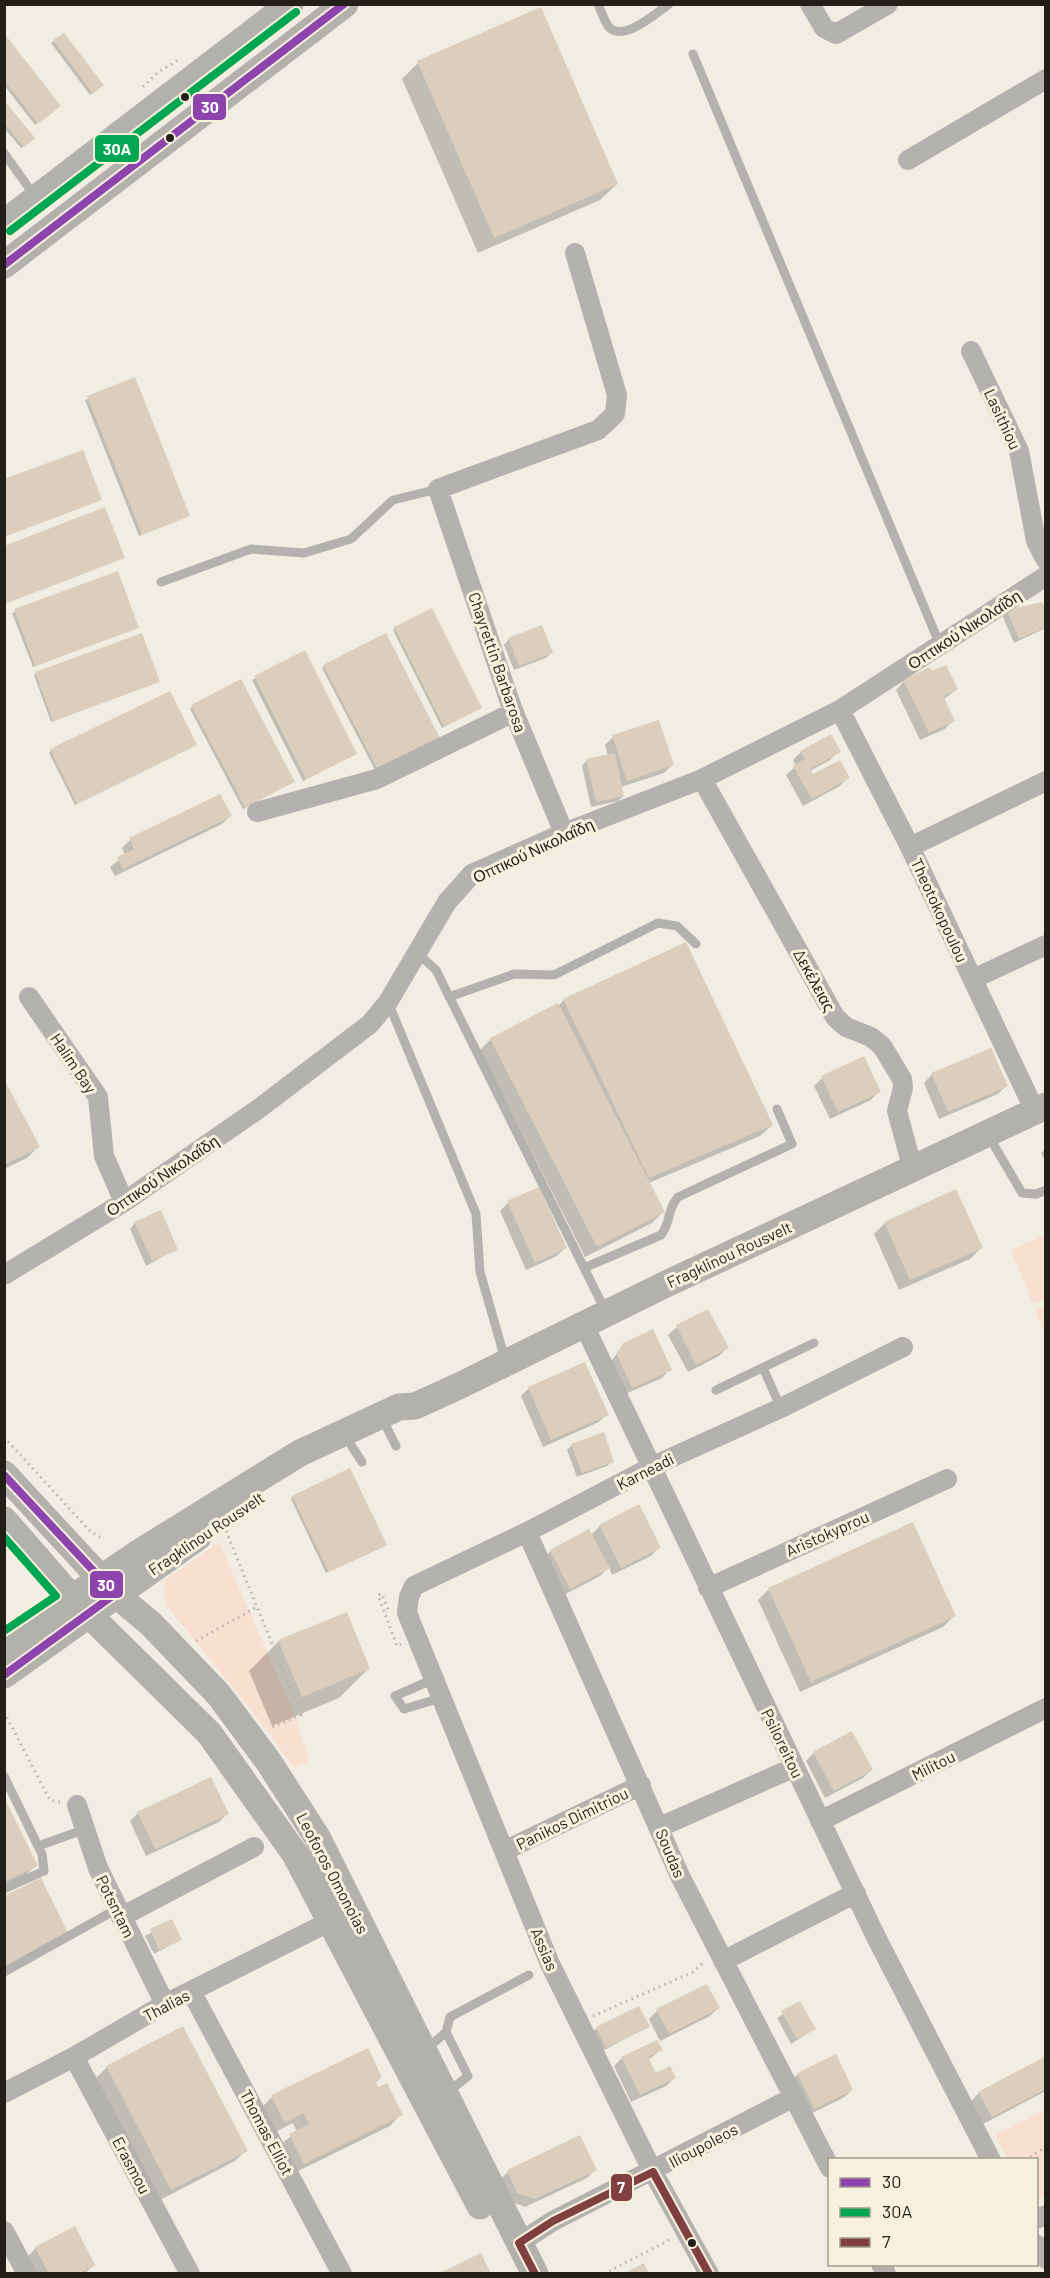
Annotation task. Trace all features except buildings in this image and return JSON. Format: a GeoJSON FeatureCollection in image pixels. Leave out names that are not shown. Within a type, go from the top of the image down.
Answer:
{"type":"FeatureCollection","features":[{"type":"Feature","properties":{"kind":"main road"},"geometry":{"type":"LineString","coordinates":[[4,223],[290,4]]}},
{"type":"Feature","properties":{"kind":"main road"},"geometry":{"type":"LineString","coordinates":[[4,265],[345,4]]}},
{"type":"Feature","properties":{"kind":"main road","name":"Fragklinou Rousvelt"},"geometry":{"type":"LineString","coordinates":[[4,1644],[79,1606],[300,1453],[399,1407],[415,1406],[594,1318],[1040,1109]]}},
{"type":"Feature","properties":{"kind":"main road","name":"Fragklinou Rousvelt"},"geometry":{"type":"LineString","coordinates":[[108,1587],[175,1552],[309,1465],[356,1453],[392,1437],[415,1406]]}},
{"type":"Feature","properties":{"kind":"main road","name":"Leoforos Omonoias"},"geometry":{"type":"LineString","coordinates":[[4,1474],[108,1587],[151,1624],[219,1695],[267,1761],[317,1837],[423,2054],[535,2274]]}},
{"type":"Feature","properties":{"kind":"main road","name":"Leoforos Omonoias"},"geometry":{"type":"LineString","coordinates":[[4,1520],[79,1606],[209,1733],[296,1854],[515,2274]]}},
{"type":"Feature","properties":{"kind":"main road","name":"Fragklinou Rousvelt"},"geometry":{"type":"LineString","coordinates":[[4,1675],[79,1606]]}},
{"type":"Feature","properties":{"kind":"street"},"geometry":{"type":"LineString","coordinates":[[810,4],[824,28],[836,34],[888,4]]}},
{"type":"Feature","properties":{"kind":"street"},"geometry":{"type":"LineString","coordinates":[[908,160],[1046,79]]}},
{"type":"Feature","properties":{"kind":"street"},"geometry":{"type":"LineString","coordinates":[[438,489],[598,430],[615,414],[616,395],[575,253]]}},
{"type":"Feature","properties":{"kind":"street","name":"Lasithiou"},"geometry":{"type":"LineString","coordinates":[[971,351],[1019,451],[1036,541],[1046,560]]}},
{"type":"Feature","properties":{"kind":"street","name":"Chayrettin Barbarosa"},"geometry":{"type":"LineString","coordinates":[[438,489],[514,712],[564,833]]}},
{"type":"Feature","properties":{"kind":"street","name":"Οπτικού Νικολαΐδη"},"geometry":{"type":"LineString","coordinates":[[4,1275],[124,1202],[257,1110],[370,1024],[388,1002],[447,902],[472,874],[564,833],[702,779],[840,710],[1046,576]]}},
{"type":"Feature","properties":{"kind":"street","name":"Theotokopoulou"},"geometry":{"type":"LineString","coordinates":[[840,710],[1040,1109]]}},
{"type":"Feature","properties":{"kind":"street"},"geometry":{"type":"LineString","coordinates":[[257,812],[377,779],[514,712]]}},
{"type":"Feature","properties":{"kind":"street","name":"Δεκέλειας"},"geometry":{"type":"LineString","coordinates":[[702,779],[835,1017],[846,1027],[871,1037],[882,1046],[902,1079],[903,1088],[897,1111],[913,1170]]}},
{"type":"Feature","properties":{"kind":"street"},"geometry":{"type":"LineString","coordinates":[[910,847],[1046,781]]}},
{"type":"Feature","properties":{"kind":"street"},"geometry":{"type":"LineString","coordinates":[[973,979],[1046,945]]}},
{"type":"Feature","properties":{"kind":"street","name":"Halim Bay"},"geometry":{"type":"LineString","coordinates":[[29,997],[98,1097],[104,1156],[124,1202]]}},
{"type":"Feature","properties":{"kind":"street","name":"Psiloreitou"},"geometry":{"type":"LineString","coordinates":[[594,1318],[634,1432],[653,1466],[708,1588],[876,1937],[991,2158]]}},
{"type":"Feature","properties":{"kind":"street","name":"Karneadi"},"geometry":{"type":"LineString","coordinates":[[401,1620],[414,1586],[449,1563],[527,1532],[653,1466],[781,1408],[903,1347]]}},
{"type":"Feature","properties":{"kind":"street","name":"Aristokyprou"},"geometry":{"type":"LineString","coordinates":[[708,1588],[947,1479]]}},
{"type":"Feature","properties":{"kind":"street","name":"Soudas"},"geometry":{"type":"LineString","coordinates":[[527,1532],[680,1876],[828,2164]]}},
{"type":"Feature","properties":{"kind":"street","name":"Assias"},"geometry":{"type":"LineString","coordinates":[[401,1620],[434,1679],[550,1964],[653,2172],[709,2274]]}},
{"type":"Feature","properties":{"kind":"street","name":"Militou"},"geometry":{"type":"LineString","coordinates":[[820,1821],[1046,1708]]}},
{"type":"Feature","properties":{"kind":"street"},"geometry":{"type":"LineString","coordinates":[[660,1827],[795,1767]]}},
{"type":"Feature","properties":{"kind":"street","name":"Panikos Dimitriou"},"geometry":{"type":"LineString","coordinates":[[504,1851],[641,1785]]}},
{"type":"Feature","properties":{"kind":"street","name":"Potsntam"},"geometry":{"type":"LineString","coordinates":[[77,1805],[98,1868],[165,2004]]}},
{"type":"Feature","properties":{"kind":"street"},"geometry":{"type":"LineString","coordinates":[[119,1913],[254,1847]]}},
{"type":"Feature","properties":{"kind":"street"},"geometry":{"type":"LineString","coordinates":[[720,1955],[856,1893]]}},
{"type":"Feature","properties":{"kind":"street","name":"Thalias"},"geometry":{"type":"LineString","coordinates":[[4,2093],[74,2057],[165,2004],[331,1921]]}},
{"type":"Feature","properties":{"kind":"street","name":"Thomas Elliot"},"geometry":{"type":"LineString","coordinates":[[191,1992],[342,2274]]}},
{"type":"Feature","properties":{"kind":"street","name":"Erasmou"},"geometry":{"type":"LineString","coordinates":[[74,2057],[190,2274]]}},
{"type":"Feature","properties":{"kind":"street","name":"Ilioupoleos"},"geometry":{"type":"LineString","coordinates":[[519,2243],[553,2221],[653,2172],[792,2098]]}},
{"type":"Feature","properties":{"kind":"street"},"geometry":{"type":"LineString","coordinates":[[4,2231],[27,2274]]}},
{"type":"Feature","properties":{"kind":"lane"},"geometry":{"type":"LineString","coordinates":[[598,4],[608,27],[616,32],[627,32],[669,4]]}},
{"type":"Feature","properties":{"kind":"lane"},"geometry":{"type":"LineString","coordinates":[[693,54],[940,645]]}},
{"type":"Feature","properties":{"kind":"lane"},"geometry":{"type":"LineString","coordinates":[[4,153],[36,199]]}},
{"type":"Feature","properties":{"kind":"lane"},"geometry":{"type":"LineString","coordinates":[[161,582],[251,549],[304,553],[351,539],[393,500],[438,489]]}},
{"type":"Feature","properties":{"kind":"lane"},"geometry":{"type":"LineString","coordinates":[[449,997],[514,974],[554,975],[658,923],[677,926],[696,944]]}},
{"type":"Feature","properties":{"kind":"lane"},"geometry":{"type":"LineString","coordinates":[[417,953],[436,970],[584,1268],[594,1318]]}},
{"type":"Feature","properties":{"kind":"lane"},"geometry":{"type":"LineString","coordinates":[[388,1002],[476,1214],[480,1272],[506,1363]]}},
{"type":"Feature","properties":{"kind":"lane"},"geometry":{"type":"LineString","coordinates":[[584,1268],[661,1235],[666,1229],[672,1204],[678,1197],[792,1144],[777,1109]]}},
{"type":"Feature","properties":{"kind":"lane"},"geometry":{"type":"LineString","coordinates":[[987,1133],[1022,1193],[1036,1194],[1046,1190]]}},
{"type":"Feature","properties":{"kind":"lane"},"geometry":{"type":"LineString","coordinates":[[716,1390],[814,1343]]}},
{"type":"Feature","properties":{"kind":"lane"},"geometry":{"type":"LineString","coordinates":[[763,1368],[781,1408]]}},
{"type":"Feature","properties":{"kind":"lane"},"geometry":{"type":"LineString","coordinates":[[434,1679],[395,1696],[404,1709],[441,1698]]}},
{"type":"Feature","properties":{"kind":"lane"},"geometry":{"type":"LineString","coordinates":[[4,1776],[42,1854],[44,1870],[4,1889]]}},
{"type":"Feature","properties":{"kind":"lane"},"geometry":{"type":"LineString","coordinates":[[38,1846],[86,1829]]}},
{"type":"Feature","properties":{"kind":"lane"},"geometry":{"type":"LineString","coordinates":[[4,1972],[119,1913]]}},
{"type":"Feature","properties":{"kind":"lane"},"geometry":{"type":"LineString","coordinates":[[423,2054],[446,2032],[450,2017],[529,1975]]}},
{"type":"Feature","properties":{"kind":"lane"},"geometry":{"type":"LineString","coordinates":[[445,2095],[468,2076],[446,2032]]}},
{"type":"Feature","properties":{"kind":"path"},"geometry":{"type":"LineString","coordinates":[[4,1437],[90,1532],[103,1539]]}},
{"type":"Feature","properties":{"kind":"path"},"geometry":{"type":"LineString","coordinates":[[226,1531],[301,1715],[264,1731]]}},
{"type":"Feature","properties":{"kind":"path"},"geometry":{"type":"LineString","coordinates":[[397,1646],[378,1595],[382,1594],[401,1620]]}},
{"type":"Feature","properties":{"kind":"path"},"geometry":{"type":"LineString","coordinates":[[192,1643],[257,1607]]}},
{"type":"Feature","properties":{"kind":"path"},"geometry":{"type":"LineString","coordinates":[[4,1712],[50,1800],[77,1805]]}},
{"type":"Feature","properties":{"kind":"path"},"geometry":{"type":"LineString","coordinates":[[579,2022],[693,1972],[720,1955]]}},
{"type":"Feature","properties":{"kind":"path"},"geometry":{"type":"LineString","coordinates":[[1028,2158],[1046,2147]]}},
{"type":"Feature","properties":{"kind":"path"},"geometry":{"type":"LineString","coordinates":[[604,2274],[677,2236]]}},
{"type":"Feature","properties":{"kind":"shaded area"},"geometry":{"type":"Polygon","coordinates":[[[1045,1235],[1045,1299],[1033,1304],[1011,1250],[1045,1235]]]}},
{"type":"Feature","properties":{"kind":"shaded area"},"geometry":{"type":"Polygon","coordinates":[[[1045,1306],[1045,1335],[1035,1311],[1045,1306]]]}},
{"type":"Feature","properties":{"kind":"shaded area"},"geometry":{"type":"Polygon","coordinates":[[[219,1542],[294,1714],[309,1761],[294,1768],[263,1725],[168,1607],[164,1594],[165,1580],[219,1542]]]}},
{"type":"Feature","properties":{"kind":"shaded area"},"geometry":{"type":"Polygon","coordinates":[[[1045,2110],[1045,2198],[1038,2199],[1038,2158],[1007,2158],[995,2135],[1045,2110]]]}},
{"type":"Feature","properties":{"kind":"transit line","name":"30"},"geometry":{"type":"LineString","coordinates":[[4,265],[344,4]]}},
{"type":"Feature","properties":{"kind":"transit line","name":"30A"},"geometry":{"type":"LineString","coordinates":[[10,231],[296,12]]}},
{"type":"Feature","properties":{"kind":"transit line","name":"30"},"geometry":{"type":"LineString","coordinates":[[4,1475],[115,1594],[4,1675]]}},
{"type":"Feature","properties":{"kind":"transit line","name":"30A"},"geometry":{"type":"LineString","coordinates":[[4,1537],[56,1596],[4,1631]]}},
{"type":"Feature","properties":{"kind":"transit line","name":"7"},"geometry":{"type":"LineString","coordinates":[[535,2274],[519,2243],[553,2221],[653,2172],[709,2274]]}}]}
